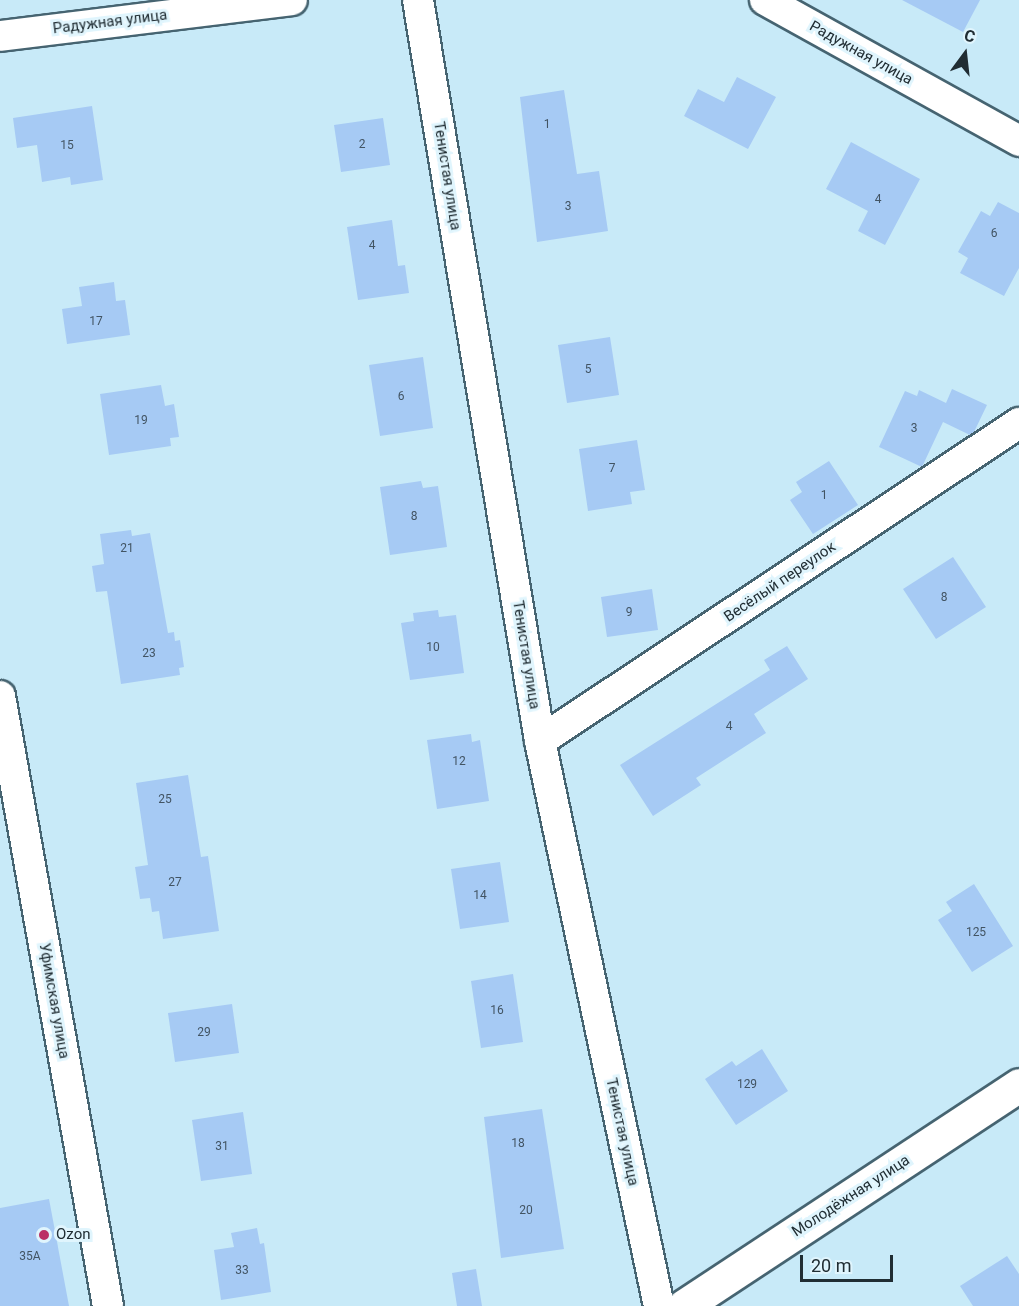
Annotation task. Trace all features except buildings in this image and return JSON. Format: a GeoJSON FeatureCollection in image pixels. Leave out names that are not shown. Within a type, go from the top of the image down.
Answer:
{"type":"FeatureCollection","features":[{"type":"Feature","properties":{"kind":"street","name":"Радужная улица"},"geometry":{"type":"LineString","coordinates":[[0,36],[292,0]]}},
{"type":"Feature","properties":{"kind":"street","name":"Тенистая улица"},"geometry":{"type":"LineString","coordinates":[[418,0],[540,741],[659,1306]]}},
{"type":"Feature","properties":{"kind":"street","name":"Радужная улица"},"geometry":{"type":"LineString","coordinates":[[765,0],[1019,141]]}},
{"type":"Feature","properties":{"kind":"street","name":"Весёлый переулок"},"geometry":{"type":"LineString","coordinates":[[540,741],[1019,423]]}},
{"type":"Feature","properties":{"kind":"street","name":"Уфимская улица"},"geometry":{"type":"LineString","coordinates":[[0,696],[108,1306]]}},
{"type":"Feature","properties":{"kind":"street","name":"Молодёжная улица"},"geometry":{"type":"LineString","coordinates":[[684,1306],[1019,1085]]}},
{"type":"Feature","properties":{"kind":"place","name":"Ozon"},"geometry":{"type":"Point","coordinates":[44,1235]}}]}
